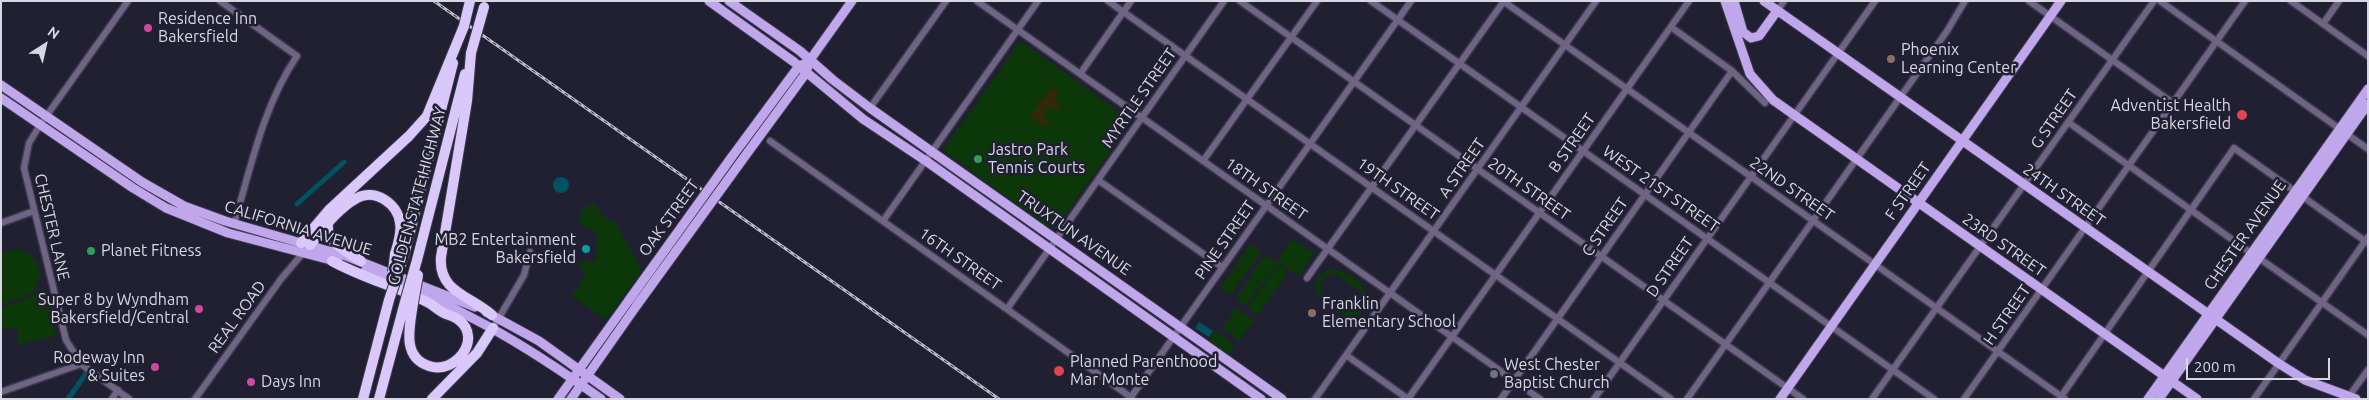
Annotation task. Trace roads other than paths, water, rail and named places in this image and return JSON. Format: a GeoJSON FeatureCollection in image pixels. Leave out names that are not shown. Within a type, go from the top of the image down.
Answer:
{"type":"FeatureCollection","features":[{"type":"Feature","properties":{"kind":"highway"},"geometry":{"type":"LineString","coordinates":[[305,247],[329,210],[427,116],[443,84],[464,26],[470,1]]}},
{"type":"Feature","properties":{"kind":"highway"},"geometry":{"type":"LineString","coordinates":[[485,4],[471,54],[463,98],[440,270],[451,289],[481,305],[495,316]]}},
{"type":"Feature","properties":{"kind":"highway","name":"GOLDEN STATE HIGHWAY"},"geometry":{"type":"LineString","coordinates":[[363,399],[443,84]]}},
{"type":"Feature","properties":{"kind":"highway","name":"GOLDEN STATE HIGHWAY"},"geometry":{"type":"LineString","coordinates":[[379,399],[409,303],[425,230],[463,98]]}},
{"type":"Feature","properties":{"kind":"highway"},"geometry":{"type":"LineString","coordinates":[[305,247],[359,196],[372,195],[383,198],[393,206],[400,219],[400,254]]}},
{"type":"Feature","properties":{"kind":"highway"},"geometry":{"type":"LineString","coordinates":[[328,224],[328,231],[332,241],[361,261]]}},
{"type":"Feature","properties":{"kind":"highway"},"geometry":{"type":"LineString","coordinates":[[332,261],[430,304],[460,321],[467,332],[467,345],[458,361],[447,367],[435,368],[425,365],[412,352],[409,341],[409,303]]}},
{"type":"Feature","properties":{"kind":"highway"},"geometry":{"type":"LineString","coordinates":[[432,399],[477,353],[493,328]]}},
{"type":"Feature","properties":{"kind":"main road","name":"TRUXTUN AVENUE"},"geometry":{"type":"LineString","coordinates":[[709,1],[803,70],[863,119],[926,161],[1261,399]]}},
{"type":"Feature","properties":{"kind":"main road","name":"TRUXTUN AVENUE"},"geometry":{"type":"LineString","coordinates":[[729,1],[778,34],[870,108],[1282,399]]}},
{"type":"Feature","properties":{"kind":"main road","name":"OAK STREET"},"geometry":{"type":"LineString","coordinates":[[558,399],[629,300],[803,70],[852,1]]}},
{"type":"Feature","properties":{"kind":"main road"},"geometry":{"type":"LineString","coordinates":[[1725,1],[1750,74],[1768,96],[1794,116]]}},
{"type":"Feature","properties":{"kind":"main road"},"geometry":{"type":"LineString","coordinates":[[1734,1],[1743,32],[1751,38],[1759,36],[1777,11]]}},
{"type":"Feature","properties":{"kind":"main road","name":"24TH STREET"},"geometry":{"type":"LineString","coordinates":[[1764,1],[1961,142],[2278,363],[2305,380],[2351,398]]}},
{"type":"Feature","properties":{"kind":"main road","name":"F STREET"},"geometry":{"type":"LineString","coordinates":[[1780,399],[2061,1]]}},
{"type":"Feature","properties":{"kind":"main road","name":"CALIFORNIA AVENUE"},"geometry":{"type":"LineString","coordinates":[[1,86],[157,192],[193,210],[305,247],[332,261],[394,282],[477,320],[526,347],[601,399]]}},
{"type":"Feature","properties":{"kind":"main road","name":"CHESTER AVENUE"},"geometry":{"type":"LineString","coordinates":[[2211,317],[2241,283],[2241,276],[2343,132],[2368,88]]}},
{"type":"Feature","properties":{"kind":"main road","name":"CALIFORNIA AVENUE"},"geometry":{"type":"LineString","coordinates":[[1,98],[157,204],[185,218],[228,233],[305,247],[361,261],[495,316],[539,341],[620,399]]}},
{"type":"Feature","properties":{"kind":"main road","name":"CHESTER AVENUE"},"geometry":{"type":"LineString","coordinates":[[2343,132],[2368,104]]}},
{"type":"Feature","properties":{"kind":"main road","name":"23RD STREET"},"geometry":{"type":"LineString","coordinates":[[1794,116],[2197,399]]}},
{"type":"Feature","properties":{"kind":"main road","name":"OAK STREET"},"geometry":{"type":"LineString","coordinates":[[571,399],[761,126]]}},
{"type":"Feature","properties":{"kind":"main road"},"geometry":{"type":"LineString","coordinates":[[118,178],[123,176],[149,192],[157,192]]}},
{"type":"Feature","properties":{"kind":"main road"},"geometry":{"type":"LineString","coordinates":[[157,204],[163,202],[186,211],[193,210]]}},
{"type":"Feature","properties":{"kind":"main road"},"geometry":{"type":"LineString","coordinates":[[185,218],[198,218],[227,227],[234,224]]}},
{"type":"Feature","properties":{"kind":"main road","name":"CHESTER AVENUE"},"geometry":{"type":"LineString","coordinates":[[2148,399],[2168,378],[2255,256]]}},
{"type":"Feature","properties":{"kind":"main road"},"geometry":{"type":"LineString","coordinates":[[430,304],[465,318],[477,320]]}},
{"type":"Feature","properties":{"kind":"main road","name":"CHESTER AVENUE"},"geometry":{"type":"LineString","coordinates":[[2159,399],[2168,378]]}},
{"type":"Feature","properties":{"kind":"street","name":"CHESTER LANE"},"geometry":{"type":"LineString","coordinates":[[128,1],[40,124],[29,144],[25,160],[25,176],[66,340],[81,364],[129,399]]}},
{"type":"Feature","properties":{"kind":"street"},"geometry":{"type":"LineString","coordinates":[[220,1],[297,56],[284,77],[270,107],[234,224]]}},
{"type":"Feature","properties":{"kind":"street"},"geometry":{"type":"LineString","coordinates":[[870,108],[946,1]]}},
{"type":"Feature","properties":{"kind":"street","name":"18TH STREET"},"geometry":{"type":"LineString","coordinates":[[977,1],[1540,399]]}},
{"type":"Feature","properties":{"kind":"street"},"geometry":{"type":"LineString","coordinates":[[883,222],[1038,1]]}},
{"type":"Feature","properties":{"kind":"street","name":"19TH STREET"},"geometry":{"type":"LineString","coordinates":[[1108,1],[1671,399]]}},
{"type":"Feature","properties":{"kind":"street"},"geometry":{"type":"LineString","coordinates":[[1080,74],[1131,1]]}},
{"type":"Feature","properties":{"kind":"street","name":"MYRTLE STREET"},"geometry":{"type":"LineString","coordinates":[[1007,309],[1224,1]]}},
{"type":"Feature","properties":{"kind":"street","name":"20TH STREET"},"geometry":{"type":"LineString","coordinates":[[1240,1],[1803,399]]}},
{"type":"Feature","properties":{"kind":"street"},"geometry":{"type":"LineString","coordinates":[[1203,161],[1316,1]]}},
{"type":"Feature","properties":{"kind":"street","name":"WEST 21ST STREET"},"geometry":{"type":"LineString","coordinates":[[1371,1],[1934,399]]}},
{"type":"Feature","properties":{"kind":"street","name":"PINE STREET"},"geometry":{"type":"LineString","coordinates":[[1132,398],[1222,267],[1411,1]]}},
{"type":"Feature","properties":{"kind":"street"},"geometry":{"type":"LineString","coordinates":[[1308,278],[1503,1]]}},
{"type":"Feature","properties":{"kind":"street","name":"22ND STREET"},"geometry":{"type":"LineString","coordinates":[[1503,1],[2062,398]]}},
{"type":"Feature","properties":{"kind":"street","name":"A STREET"},"geometry":{"type":"LineString","coordinates":[[1315,399],[1596,1]]}},
{"type":"Feature","properties":{"kind":"street","name":"B STREET"},"geometry":{"type":"LineString","coordinates":[[1408,399],[1689,1]]}},
{"type":"Feature","properties":{"kind":"street"},"geometry":{"type":"LineString","coordinates":[[1777,11],[1784,1]]}},
{"type":"Feature","properties":{"kind":"street","name":"D STREET"},"geometry":{"type":"LineString","coordinates":[[1594,399],[1875,1]]}},
{"type":"Feature","properties":{"kind":"street"},"geometry":{"type":"LineString","coordinates":[[1687,399],[1954,21],[1965,1]]}},
{"type":"Feature","properties":{"kind":"street"},"geometry":{"type":"LineString","coordinates":[[2029,1],[2173,104]]}},
{"type":"Feature","properties":{"kind":"street","name":"G STREET"},"geometry":{"type":"LineString","coordinates":[[1872,399],[2154,1]]}},
{"type":"Feature","properties":{"kind":"street"},"geometry":{"type":"LineString","coordinates":[[2160,1],[2368,150]]}},
{"type":"Feature","properties":{"kind":"street","name":"H STREET"},"geometry":{"type":"LineString","coordinates":[[1964,399],[2245,1]]}},
{"type":"Feature","properties":{"kind":"street"},"geometry":{"type":"LineString","coordinates":[[2291,1],[2368,56]]}},
{"type":"Feature","properties":{"kind":"street"},"geometry":{"type":"LineString","coordinates":[[2323,24],[2340,1]]}},
{"type":"Feature","properties":{"kind":"street"},"geometry":{"type":"LineString","coordinates":[[1671,27],[1732,71],[1765,103]]}},
{"type":"Feature","properties":{"kind":"street","name":"C STREET"},"geometry":{"type":"LineString","coordinates":[[1501,399],[1732,71]]}},
{"type":"Feature","properties":{"kind":"street"},"geometry":{"type":"LineString","coordinates":[[2068,122],[2368,335]]}},
{"type":"Feature","properties":{"kind":"street","name":"16TH STREET"},"geometry":{"type":"LineString","coordinates":[[770,141],[1132,398]]}},
{"type":"Feature","properties":{"kind":"street"},"geometry":{"type":"LineString","coordinates":[[2062,398],[2234,148],[2367,240],[2321,302],[2254,399]]}},
{"type":"Feature","properties":{"kind":"street"},"geometry":{"type":"LineString","coordinates":[[1098,180],[1222,267]]}},
{"type":"Feature","properties":{"kind":"street"},"geometry":{"type":"LineString","coordinates":[[1,223],[34,212]]}},
{"type":"Feature","properties":{"kind":"street","name":"REAL ROAD"},"geometry":{"type":"LineString","coordinates":[[195,399],[305,247]]}},
{"type":"Feature","properties":{"kind":"street"},"geometry":{"type":"LineString","coordinates":[[493,328],[495,316],[524,275],[530,252]]}},
{"type":"Feature","properties":{"kind":"street"},"geometry":{"type":"LineString","coordinates":[[1346,355],[1408,399]]}},
{"type":"Feature","properties":{"kind":"street"},"geometry":{"type":"LineString","coordinates":[[1,392],[81,364]]}},
{"type":"Feature","properties":{"kind":"street"},"geometry":{"type":"LineString","coordinates":[[2351,398],[2368,370]]}},
{"type":"Feature","properties":{"kind":"street"},"geometry":{"type":"LineString","coordinates":[[112,399],[118,390]]}},
{"type":"Feature","properties":{"kind":"waterway"},"geometry":{"type":"LineString","coordinates":[[297,204],[344,162]]}},
{"type":"Feature","properties":{"kind":"waterway"},"geometry":{"type":"LineString","coordinates":[[68,399],[85,375]]}},
{"type":"Feature","properties":{"kind":"railway"},"geometry":{"type":"LineString","coordinates":[[434,1],[999,399]]}},
{"type":"Feature","properties":{"kind":"place","name":"Residence Inn Bakersfield"},"geometry":{"type":"Point","coordinates":[148,28]}},
{"type":"Feature","properties":{"kind":"place","name":"Phoenix Learning Center"},"geometry":{"type":"Point","coordinates":[1891,59]}},
{"type":"Feature","properties":{"kind":"place","name":"Adventist Health Bakersfield"},"geometry":{"type":"Point","coordinates":[2242,115]}},
{"type":"Feature","properties":{"kind":"place","name":"Jastro Park Tennis Courts"},"geometry":{"type":"Point","coordinates":[978,159]}},
{"type":"Feature","properties":{"kind":"place","name":"MB2 Entertainment Bakersfield"},"geometry":{"type":"Point","coordinates":[586,249]}},
{"type":"Feature","properties":{"kind":"place","name":"Planet Fitness"},"geometry":{"type":"Point","coordinates":[91,251]}},
{"type":"Feature","properties":{"kind":"place","name":"Super 8 by Wyndham Bakersfield/Central"},"geometry":{"type":"Point","coordinates":[199,309]}},
{"type":"Feature","properties":{"kind":"place","name":"Franklin Elementary School"},"geometry":{"type":"Point","coordinates":[1312,313]}},
{"type":"Feature","properties":{"kind":"place","name":"Rodeway Inn & Suites"},"geometry":{"type":"Point","coordinates":[155,367]}},
{"type":"Feature","properties":{"kind":"place","name":"Planned Parenthood Mar Monte"},"geometry":{"type":"Point","coordinates":[1059,371]}},
{"type":"Feature","properties":{"kind":"place","name":"West Chester Baptist Church"},"geometry":{"type":"Point","coordinates":[1494,374]}},
{"type":"Feature","properties":{"kind":"place","name":"Days Inn"},"geometry":{"type":"Point","coordinates":[251,382]}}]}
